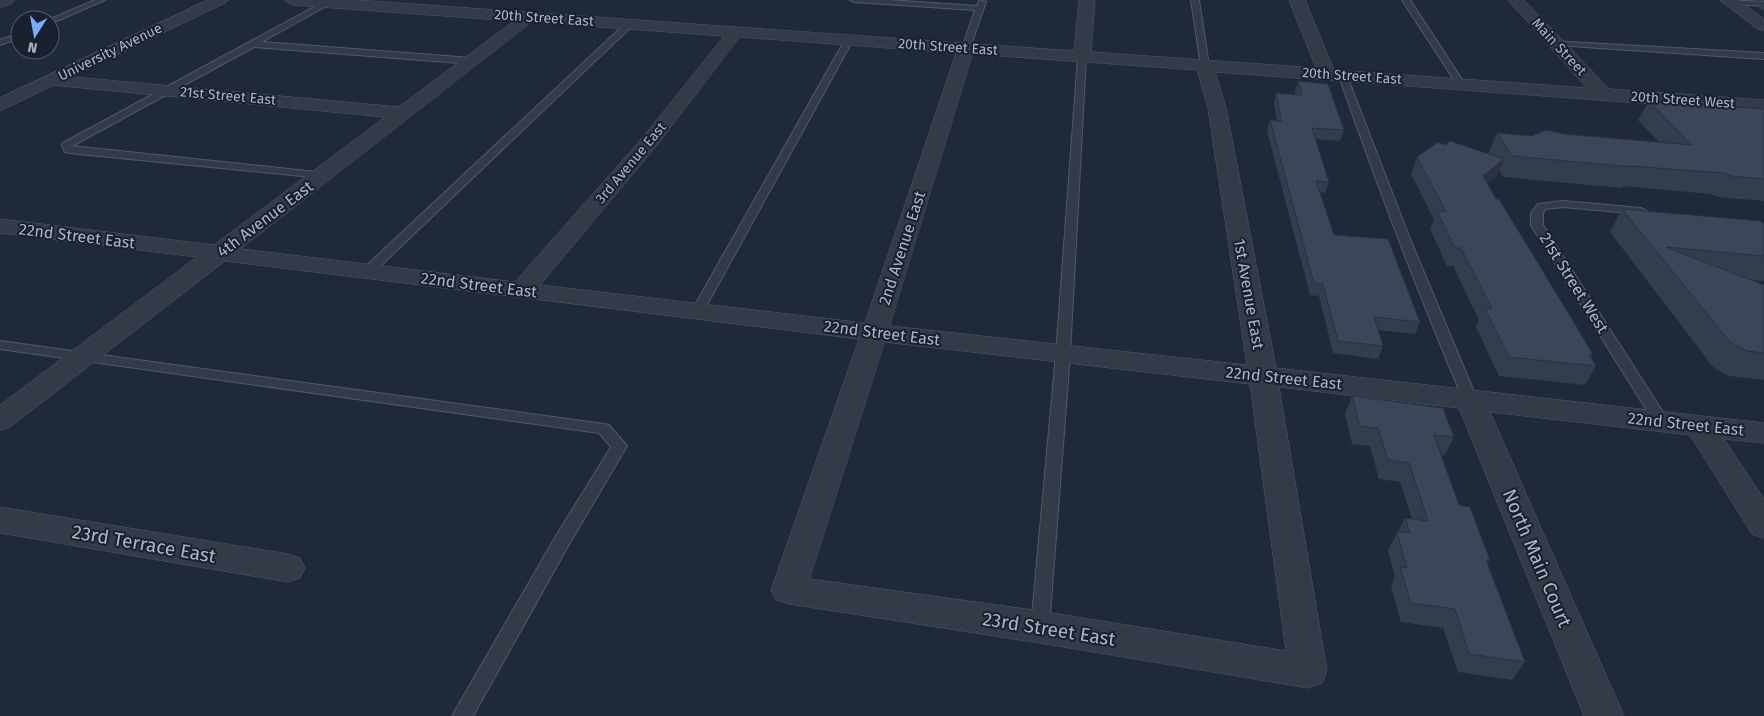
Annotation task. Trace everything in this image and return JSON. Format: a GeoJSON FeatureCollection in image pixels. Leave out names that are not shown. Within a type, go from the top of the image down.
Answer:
{"type":"FeatureCollection","features":[{"type":"Feature","properties":{"kind":"street"},"geometry":{"type":"LineString","coordinates":[[0,3],[7,0]]}},
{"type":"Feature","properties":{"kind":"street","name":"University Avenue"},"geometry":{"type":"LineString","coordinates":[[0,105],[220,0]]}},
{"type":"Feature","properties":{"kind":"street","name":"20th Street East"},"geometry":{"type":"LineString","coordinates":[[292,0],[331,1],[427,10],[1603,94]]}},
{"type":"Feature","properties":{"kind":"street"},"geometry":{"type":"LineString","coordinates":[[427,10],[442,0]]}},
{"type":"Feature","properties":{"kind":"street"},"geometry":{"type":"LineString","coordinates":[[1082,57],[1087,0]]}},
{"type":"Feature","properties":{"kind":"street"},"geometry":{"type":"LineString","coordinates":[[1297,0],[1335,75]]}},
{"type":"Feature","properties":{"kind":"street","name":"Main Street"},"geometry":{"type":"LineString","coordinates":[[1516,0],[1603,94]]}},
{"type":"Feature","properties":{"kind":"street"},"geometry":{"type":"LineString","coordinates":[[1729,1],[1764,26]]}},
{"type":"Feature","properties":{"kind":"street","name":"4th Avenue East"},"geometry":{"type":"LineString","coordinates":[[0,420],[529,17]]}},
{"type":"Feature","properties":{"kind":"street","name":"3rd Avenue East"},"geometry":{"type":"LineString","coordinates":[[522,290],[651,140],[736,32]]}},
{"type":"Feature","properties":{"kind":"street","name":"2nd Avenue East"},"geometry":{"type":"LineString","coordinates":[[788,590],[873,332],[893,280],[966,48]]}},
{"type":"Feature","properties":{"kind":"street","name":"1st Avenue East"},"geometry":{"type":"LineString","coordinates":[[1205,66],[1217,108],[1263,376],[1308,671]]}},
{"type":"Feature","properties":{"kind":"street","name":"21st Street East"},"geometry":{"type":"LineString","coordinates":[[52,80],[404,112]]}},
{"type":"Feature","properties":{"kind":"street","name":"20th Street West"},"geometry":{"type":"LineString","coordinates":[[1603,94],[1760,109]]}},
{"type":"Feature","properties":{"kind":"street","name":"22nd Street East"},"geometry":{"type":"LineString","coordinates":[[0,226],[697,312],[1764,433]]}},
{"type":"Feature","properties":{"kind":"street","name":"North Main Court"},"geometry":{"type":"LineString","coordinates":[[1470,399],[1604,716]]}},
{"type":"Feature","properties":{"kind":"street"},"geometry":{"type":"LineString","coordinates":[[1699,425],[1764,525]]}},
{"type":"Feature","properties":{"kind":"street","name":"23rd Terrace East"},"geometry":{"type":"LineString","coordinates":[[0,520],[288,568]]}},
{"type":"Feature","properties":{"kind":"street","name":"23rd Street East"},"geometry":{"type":"LineString","coordinates":[[788,590],[1040,627],[1308,671]]}},
{"type":"Feature","properties":{"kind":"lane"},"geometry":{"type":"LineString","coordinates":[[60,18],[101,0]]}},
{"type":"Feature","properties":{"kind":"lane"},"geometry":{"type":"LineString","coordinates":[[854,0],[981,4],[966,48]]}},
{"type":"Feature","properties":{"kind":"lane"},"geometry":{"type":"LineString","coordinates":[[1196,0],[1205,66]]}},
{"type":"Feature","properties":{"kind":"lane"},"geometry":{"type":"LineString","coordinates":[[1406,0],[1461,84]]}},
{"type":"Feature","properties":{"kind":"lane"},"geometry":{"type":"LineString","coordinates":[[322,175],[69,150],[67,145],[331,1]]}},
{"type":"Feature","properties":{"kind":"lane"},"geometry":{"type":"LineString","coordinates":[[1729,1],[1764,4]]}},
{"type":"Feature","properties":{"kind":"lane"},"geometry":{"type":"LineString","coordinates":[[368,271],[630,24]]}},
{"type":"Feature","properties":{"kind":"lane"},"geometry":{"type":"LineString","coordinates":[[697,312],[849,40]]}},
{"type":"Feature","properties":{"kind":"lane"},"geometry":{"type":"LineString","coordinates":[[253,44],[472,61]]}},
{"type":"Feature","properties":{"kind":"lane"},"geometry":{"type":"LineString","coordinates":[[1555,44],[1764,56]]}},
{"type":"Feature","properties":{"kind":"lane"},"geometry":{"type":"LineString","coordinates":[[1040,627],[1063,354],[1082,57]]}},
{"type":"Feature","properties":{"kind":"lane"},"geometry":{"type":"LineString","coordinates":[[1335,75],[1470,399]]}},
{"type":"Feature","properties":{"kind":"lane","name":"21st Street West"},"geometry":{"type":"LineString","coordinates":[[1649,212],[1563,204],[1542,206],[1537,213],[1537,225],[1661,421]]}},
{"type":"Feature","properties":{"kind":"lane"},"geometry":{"type":"LineString","coordinates":[[0,345],[604,429],[619,446],[562,540],[462,716]]}},
{"type":"Feature","properties":{"kind":"building"},"geometry":{"type":"Polygon","coordinates":[[[1298,81],[1328,84],[1344,130],[1312,128],[1329,182],[1316,181],[1334,235],[1388,239],[1420,322],[1374,317],[1383,346],[1338,341],[1323,284],[1314,283],[1270,120],[1282,122],[1276,93],[1302,95],[1298,81]]]}},
{"type":"Feature","properties":{"kind":"building"},"geometry":{"type":"Polygon","coordinates":[[[1649,101],[1764,109],[1764,179],[1731,176],[1723,173],[1512,156],[1497,133],[1532,136],[1546,130],[1564,134],[1692,145],[1649,101]]]}},
{"type":"Feature","properties":{"kind":"building"},"geometry":{"type":"Polygon","coordinates":[[[1450,141],[1504,159],[1483,176],[1578,329],[1593,355],[1589,354],[1596,366],[1509,357],[1485,308],[1492,309],[1461,248],[1455,248],[1437,211],[1446,212],[1417,157],[1438,142],[1446,145],[1450,141]]]}},
{"type":"Feature","properties":{"kind":"building"},"geometry":{"type":"Polygon","coordinates":[[[1622,209],[1761,221],[1764,224],[1764,256],[1666,247],[1764,285],[1764,353],[1747,351],[1730,342],[1622,209]]]}},
{"type":"Feature","properties":{"kind":"building"},"geometry":{"type":"Polygon","coordinates":[[[1352,396],[1443,408],[1454,437],[1434,435],[1459,505],[1470,507],[1490,560],[1486,560],[1525,662],[1469,654],[1455,609],[1411,603],[1400,567],[1407,568],[1397,532],[1410,533],[1405,518],[1428,521],[1409,463],[1388,460],[1378,428],[1360,426],[1352,396]]]}}]}
